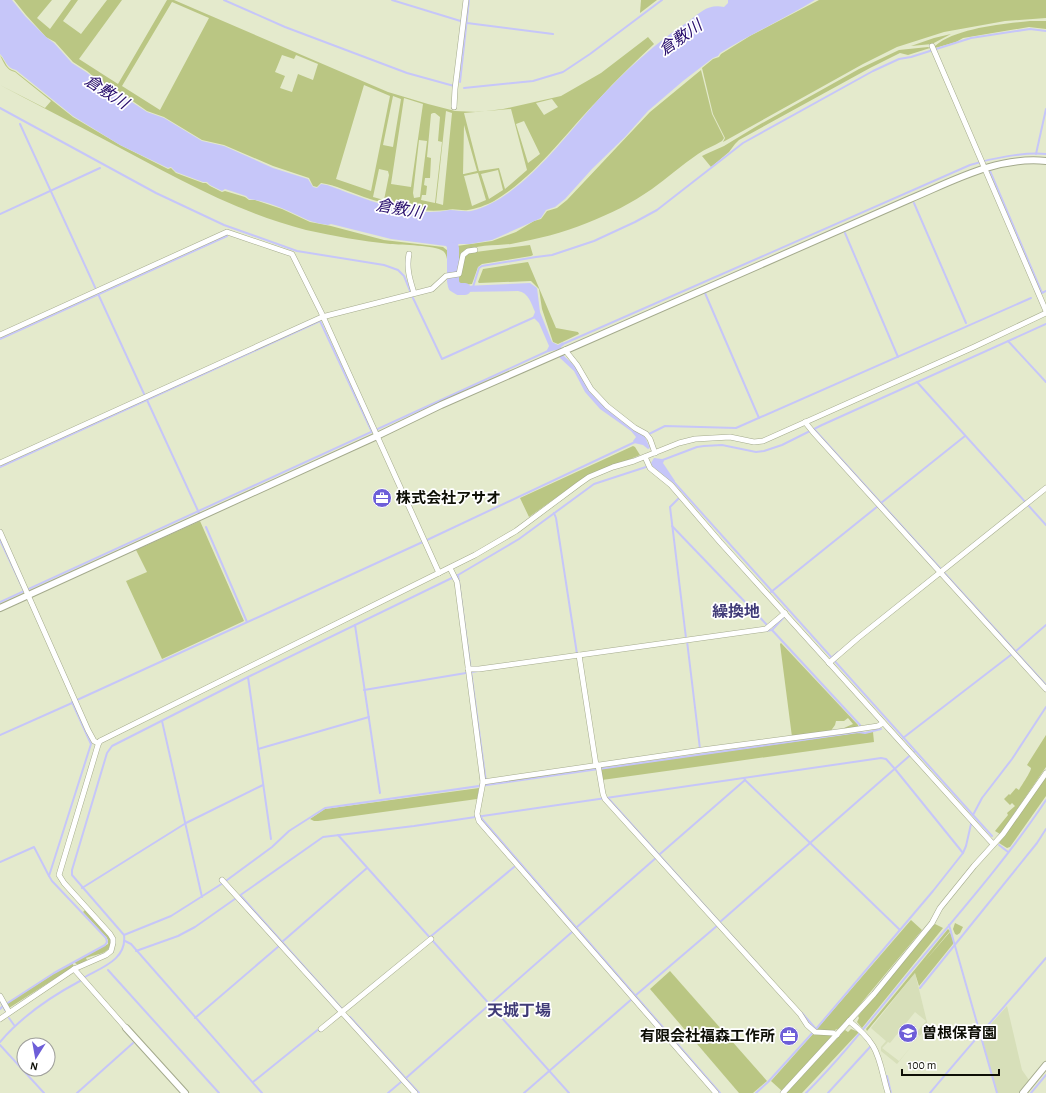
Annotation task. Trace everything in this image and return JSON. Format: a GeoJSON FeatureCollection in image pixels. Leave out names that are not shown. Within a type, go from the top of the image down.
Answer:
{"type":"FeatureCollection","features":[{"type":"Feature","properties":{"kind":"street"},"geometry":{"type":"LineString","coordinates":[[454,107],[455,86],[466,0]]}},
{"type":"Feature","properties":{"kind":"street"},"geometry":{"type":"LineString","coordinates":[[0,1019],[74,969],[106,955],[110,951],[113,943],[110,934],[64,883],[59,875],[98,743],[103,739],[487,549],[516,531],[553,502],[589,478],[613,467],[645,457],[679,443],[710,438],[730,437],[759,442],[885,387],[1046,312],[933,48]]}},
{"type":"Feature","properties":{"kind":"street"},"geometry":{"type":"LineString","coordinates":[[0,608],[27,592],[375,433],[903,202],[982,164],[1020,161],[1046,161]]}},
{"type":"Feature","properties":{"kind":"street"},"geometry":{"type":"LineString","coordinates":[[0,335],[227,232],[292,254],[298,262],[440,573]]}},
{"type":"Feature","properties":{"kind":"street"},"geometry":{"type":"LineString","coordinates":[[0,463],[322,317],[432,289],[446,276],[459,274],[464,255],[468,251],[475,250]]}},
{"type":"Feature","properties":{"kind":"street"},"geometry":{"type":"LineString","coordinates":[[409,254],[407,262],[412,294]]}},
{"type":"Feature","properties":{"kind":"street"},"geometry":{"type":"LineString","coordinates":[[564,351],[577,365],[589,386],[604,403],[647,435],[655,452]]}},
{"type":"Feature","properties":{"kind":"street"},"geometry":{"type":"LineString","coordinates":[[805,422],[1046,689]]}},
{"type":"Feature","properties":{"kind":"street"},"geometry":{"type":"LineString","coordinates":[[645,457],[649,466],[671,485],[786,615],[832,661],[883,723],[993,844]]}},
{"type":"Feature","properties":{"kind":"street"},"geometry":{"type":"LineString","coordinates":[[832,661],[941,571],[1046,488]]}},
{"type":"Feature","properties":{"kind":"street"},"geometry":{"type":"LineString","coordinates":[[0,532],[88,730],[94,741],[98,743]]}},
{"type":"Feature","properties":{"kind":"street"},"geometry":{"type":"LineString","coordinates":[[450,568],[454,576],[470,670],[484,783],[478,816],[479,821],[716,1093]]}},
{"type":"Feature","properties":{"kind":"street"},"geometry":{"type":"LineString","coordinates":[[470,670],[578,656],[770,627],[786,615]]}},
{"type":"Feature","properties":{"kind":"street"},"geometry":{"type":"LineString","coordinates":[[578,656],[597,767],[605,798],[814,1031],[833,1033],[837,1035]]}},
{"type":"Feature","properties":{"kind":"street"},"geometry":{"type":"LineString","coordinates":[[484,783],[597,767],[700,750],[860,729],[878,726],[883,723]]}},
{"type":"Feature","properties":{"kind":"street"},"geometry":{"type":"LineString","coordinates":[[783,1093],[874,994],[932,924],[940,908],[974,866],[1003,834],[1046,772]]}},
{"type":"Feature","properties":{"kind":"street"},"geometry":{"type":"LineString","coordinates":[[224,881],[415,1093]]}},
{"type":"Feature","properties":{"kind":"street"},"geometry":{"type":"LineString","coordinates":[[321,1029],[431,939]]}},
{"type":"Feature","properties":{"kind":"street"},"geometry":{"type":"LineString","coordinates":[[74,969],[185,1093]]}},
{"type":"Feature","properties":{"kind":"street"},"geometry":{"type":"LineString","coordinates":[[0,996],[9,1012]]}},
{"type":"Feature","properties":{"kind":"street"},"geometry":{"type":"LineString","coordinates":[[849,1021],[862,1033],[875,1051],[888,1093]]}},
{"type":"Feature","properties":{"kind":"street"},"geometry":{"type":"LineString","coordinates":[[1023,1093],[1046,1065]]}},
{"type":"Feature","properties":{"kind":"shaded area"},"geometry":{"type":"Polygon","coordinates":[[[915,973],[928,1026],[920,1036],[916,1033],[926,1021],[915,1012],[890,1043],[888,1042],[882,1048],[899,1061],[915,1043],[897,1064],[881,1051],[881,1047],[886,1041],[871,1028],[915,973]]]}},
{"type":"Feature","properties":{"kind":"shaded area"},"geometry":{"type":"Polygon","coordinates":[[[1007,1006],[1022,1070],[1029,1080],[1018,1093],[997,1093],[981,1035],[1007,1006]]]}},
{"type":"Feature","properties":{"kind":"green space"},"geometry":{"type":"Polygon","coordinates":[[[14,0],[52,0],[37,18],[50,29],[71,0],[78,0],[63,21],[81,34],[107,0],[122,0],[79,59],[118,84],[167,0],[174,0],[388,92],[455,111],[477,112],[464,113],[479,171],[499,168],[505,189],[527,170],[511,109],[483,111],[503,109],[561,96],[601,73],[648,37],[654,44],[585,113],[549,154],[523,180],[509,191],[491,202],[474,209],[427,211],[385,203],[326,184],[321,183],[317,187],[313,186],[309,178],[273,166],[224,145],[202,140],[164,117],[147,111],[121,93],[115,92],[95,78],[73,62],[55,42],[46,37],[14,0]],[[172,2],[122,86],[160,110],[209,18],[172,2]],[[282,55],[275,72],[285,76],[280,88],[292,92],[298,74],[313,80],[318,64],[296,55],[294,59],[282,55]],[[364,85],[336,179],[371,191],[390,96],[364,85]],[[393,96],[383,145],[393,147],[401,99],[393,96]],[[404,98],[391,184],[411,187],[423,104],[404,98]],[[552,99],[536,103],[544,115],[558,107],[552,99]],[[446,111],[436,203],[443,205],[452,113],[446,111]],[[435,113],[431,114],[427,157],[431,158],[430,178],[425,178],[424,185],[427,186],[426,195],[422,195],[421,200],[435,203],[442,142],[438,141],[440,117],[435,113]],[[524,121],[516,124],[528,163],[540,154],[524,121]],[[464,125],[463,174],[477,171],[464,125]],[[419,140],[413,193],[414,198],[420,197],[427,141],[419,140]],[[379,169],[373,197],[384,200],[389,175],[388,171],[379,169]],[[498,170],[481,174],[489,199],[503,190],[498,170]],[[478,173],[464,176],[472,206],[486,200],[478,173]]]}},
{"type":"Feature","properties":{"kind":"green space"},"geometry":{"type":"Polygon","coordinates":[[[641,0],[657,0],[640,13],[641,0]]]}},
{"type":"Feature","properties":{"kind":"green space"},"geometry":{"type":"Polygon","coordinates":[[[819,0],[1046,0],[1046,18],[1005,21],[944,32],[897,47],[863,64],[723,142],[725,138],[713,114],[702,68],[713,59],[719,57],[721,54],[750,36],[819,0]]]}},
{"type":"Feature","properties":{"kind":"green space"},"geometry":{"type":"Polygon","coordinates":[[[1030,21],[1046,21],[1046,29],[1029,27],[963,38],[956,42],[935,48],[935,46],[944,40],[967,31],[994,25],[1030,21]]]}},
{"type":"Feature","properties":{"kind":"green space"},"geometry":{"type":"Polygon","coordinates":[[[951,34],[932,44],[911,46],[934,38],[951,34]]]}},
{"type":"Feature","properties":{"kind":"green space"},"geometry":{"type":"Polygon","coordinates":[[[930,48],[908,55],[900,53],[739,140],[729,152],[711,167],[702,156],[724,146],[859,69],[899,50],[930,48]]]}},
{"type":"Feature","properties":{"kind":"green space"},"geometry":{"type":"Polygon","coordinates":[[[0,55],[10,69],[15,71],[73,117],[120,145],[168,169],[171,168],[176,173],[206,183],[222,192],[225,191],[245,197],[249,200],[255,200],[282,209],[310,222],[384,240],[443,247],[448,251],[450,265],[448,265],[447,257],[444,252],[439,249],[426,246],[369,241],[306,230],[254,213],[204,192],[0,85],[45,108],[51,101],[15,72],[7,68],[0,55]]]}},
{"type":"Feature","properties":{"kind":"green space"},"geometry":{"type":"Polygon","coordinates":[[[701,70],[712,114],[724,138],[722,141],[698,154],[658,185],[629,204],[596,220],[569,230],[530,240],[511,244],[472,248],[461,253],[459,264],[457,266],[456,265],[457,246],[492,241],[516,232],[534,221],[541,219],[547,211],[557,208],[567,200],[650,112],[701,70]]]}},
{"type":"Feature","properties":{"kind":"green space"},"geometry":{"type":"Polygon","coordinates":[[[530,245],[533,255],[531,256],[482,264],[478,267],[472,284],[463,285],[456,281],[461,263],[468,253],[530,245]]]}},
{"type":"Feature","properties":{"kind":"green space"},"geometry":{"type":"Polygon","coordinates":[[[528,262],[556,328],[578,332],[579,334],[558,344],[553,342],[542,309],[539,289],[531,281],[478,282],[483,269],[528,262]]]}},
{"type":"Feature","properties":{"kind":"green space"},"geometry":{"type":"Polygon","coordinates":[[[633,446],[640,455],[582,479],[529,517],[520,498],[633,446]]]}},
{"type":"Feature","properties":{"kind":"green space"},"geometry":{"type":"Polygon","coordinates":[[[200,521],[244,621],[162,659],[126,581],[147,572],[136,550],[200,521]]]}},
{"type":"Feature","properties":{"kind":"green space"},"geometry":{"type":"Polygon","coordinates":[[[781,643],[858,725],[858,728],[845,730],[844,728],[853,724],[848,718],[844,721],[836,721],[830,732],[792,737],[781,643]]]}},
{"type":"Feature","properties":{"kind":"green space"},"geometry":{"type":"Polygon","coordinates":[[[873,732],[874,742],[602,780],[600,769],[857,733],[873,732]]]}},
{"type":"Feature","properties":{"kind":"green space"},"geometry":{"type":"Polygon","coordinates":[[[1046,735],[1046,767],[1000,834],[995,831],[1008,815],[1007,813],[1015,806],[1012,803],[1010,805],[1004,799],[1016,788],[1019,790],[1031,770],[1031,768],[1027,765],[1046,735]]]}},
{"type":"Feature","properties":{"kind":"green space"},"geometry":{"type":"Polygon","coordinates":[[[1046,777],[1046,796],[1010,847],[1007,848],[999,843],[1046,777]]]}},
{"type":"Feature","properties":{"kind":"green space"},"geometry":{"type":"Polygon","coordinates":[[[479,788],[477,799],[318,821],[310,819],[325,809],[479,788]]]}},
{"type":"Feature","properties":{"kind":"green space"},"geometry":{"type":"Polygon","coordinates":[[[85,910],[110,938],[110,944],[109,948],[104,952],[86,958],[87,960],[78,965],[75,961],[108,944],[106,937],[83,912],[85,910]]]}},
{"type":"Feature","properties":{"kind":"green space"},"geometry":{"type":"Polygon","coordinates":[[[911,920],[922,930],[843,1025],[834,1030],[816,1030],[911,920]]]}},
{"type":"Feature","properties":{"kind":"green space"},"geometry":{"type":"Polygon","coordinates":[[[955,923],[963,927],[957,935],[953,929],[955,923]]]}},
{"type":"Feature","properties":{"kind":"green space"},"geometry":{"type":"Polygon","coordinates":[[[935,924],[943,928],[862,1028],[857,1022],[859,1018],[858,1016],[935,924]]]}},
{"type":"Feature","properties":{"kind":"green space"},"geometry":{"type":"Polygon","coordinates":[[[948,929],[950,931],[924,962],[950,932],[954,942],[953,944],[919,986],[915,973],[867,1031],[866,1029],[948,929]]]}},
{"type":"Feature","properties":{"kind":"green space"},"geometry":{"type":"Polygon","coordinates":[[[71,963],[74,966],[73,967],[9,1008],[6,1004],[71,963]]]}},
{"type":"Feature","properties":{"kind":"green space"},"geometry":{"type":"Polygon","coordinates":[[[670,971],[767,1081],[753,1093],[739,1093],[650,989],[670,971]]]}},
{"type":"Feature","properties":{"kind":"green space"},"geometry":{"type":"Polygon","coordinates":[[[851,1029],[859,1032],[802,1093],[786,1093],[845,1030],[848,1032],[851,1029]]]}},
{"type":"Feature","properties":{"kind":"green space"},"geometry":{"type":"Polygon","coordinates":[[[813,1034],[831,1035],[831,1037],[782,1091],[771,1081],[813,1034]]]}},
{"type":"Feature","properties":{"kind":"water","name":"倉敷川"},"geometry":{"type":"Polygon","coordinates":[[[0,0],[12,0],[25,16],[54,43],[72,63],[115,93],[121,95],[147,112],[164,118],[202,141],[224,146],[273,168],[308,179],[313,187],[317,188],[321,184],[327,185],[391,207],[417,211],[438,212],[450,210],[471,211],[489,204],[507,194],[541,164],[598,100],[630,68],[652,48],[701,12],[713,7],[724,7],[728,3],[728,0],[815,0],[720,53],[683,81],[648,111],[565,199],[555,207],[546,210],[541,218],[492,240],[470,244],[459,244],[456,246],[456,262],[455,264],[451,265],[449,251],[446,246],[391,239],[331,224],[328,225],[310,221],[273,204],[249,199],[246,196],[225,189],[222,191],[207,182],[203,182],[176,172],[171,167],[168,168],[120,145],[73,116],[16,70],[8,66],[0,54],[0,0]]]}},
{"type":"Feature","properties":{"kind":"water"},"geometry":{"type":"Polygon","coordinates":[[[454,281],[459,285],[464,286],[530,283],[537,288],[540,312],[552,342],[558,345],[563,342],[564,345],[561,347],[564,356],[577,368],[589,391],[603,405],[645,437],[650,448],[648,449],[643,445],[634,443],[633,441],[636,437],[631,431],[600,409],[585,392],[574,371],[560,358],[556,350],[548,352],[547,350],[549,346],[539,323],[533,317],[535,312],[525,294],[518,291],[459,292],[452,287],[450,282],[454,281]]]}},
{"type":"Feature","properties":{"kind":"water"},"geometry":{"type":"Polygon","coordinates":[[[654,458],[662,459],[664,461],[663,463],[675,481],[673,483],[653,467],[651,463],[654,458]]]}},
{"type":"Feature","properties":{"kind":"waterway"},"geometry":{"type":"LineString","coordinates":[[224,0],[285,27],[407,73],[454,86]]}},
{"type":"Feature","properties":{"kind":"waterway"},"geometry":{"type":"LineString","coordinates":[[392,0],[467,23],[553,34]]}},
{"type":"Feature","properties":{"kind":"waterway"},"geometry":{"type":"LineString","coordinates":[[460,82],[469,0]]}},
{"type":"Feature","properties":{"kind":"waterway"},"geometry":{"type":"LineString","coordinates":[[464,88],[533,81],[563,72],[590,54],[662,0]]}},
{"type":"Feature","properties":{"kind":"waterway"},"geometry":{"type":"LineString","coordinates":[[473,287],[479,268],[482,266],[552,255],[594,241],[635,222],[657,210],[743,143],[873,71],[899,59],[911,57],[971,38],[1030,29],[1046,31]]}},
{"type":"Feature","properties":{"kind":"waterway"},"geometry":{"type":"LineString","coordinates":[[0,108],[156,193],[224,225],[297,251],[384,265],[398,270],[404,276],[442,359],[535,317]]}},
{"type":"Feature","properties":{"kind":"waterway"},"geometry":{"type":"LineString","coordinates":[[1036,154],[1046,109]]}},
{"type":"Feature","properties":{"kind":"waterway"},"geometry":{"type":"LineString","coordinates":[[20,124],[145,396]]}},
{"type":"Feature","properties":{"kind":"waterway"},"geometry":{"type":"LineString","coordinates":[[563,344],[970,165],[1008,156],[1046,154]]}},
{"type":"Feature","properties":{"kind":"waterway"},"geometry":{"type":"LineString","coordinates":[[0,214],[100,168]]}},
{"type":"Feature","properties":{"kind":"waterway"},"geometry":{"type":"LineString","coordinates":[[990,171],[1042,293],[1046,291]]}},
{"type":"Feature","properties":{"kind":"waterway"},"geometry":{"type":"LineString","coordinates":[[914,203],[966,323]]}},
{"type":"Feature","properties":{"kind":"waterway"},"geometry":{"type":"LineString","coordinates":[[845,233],[898,357]]}},
{"type":"Feature","properties":{"kind":"waterway"},"geometry":{"type":"LineString","coordinates":[[0,339],[227,236]]}},
{"type":"Feature","properties":{"kind":"waterway"},"geometry":{"type":"LineString","coordinates":[[453,248],[454,286],[459,289],[465,289]]}},
{"type":"Feature","properties":{"kind":"waterway"},"geometry":{"type":"LineString","coordinates":[[705,293],[759,418]]}},
{"type":"Feature","properties":{"kind":"waterway"},"geometry":{"type":"LineString","coordinates":[[647,435],[665,426],[736,428],[1031,298]]}},
{"type":"Feature","properties":{"kind":"waterway"},"geometry":{"type":"LineString","coordinates":[[0,467],[320,321],[372,432]]}},
{"type":"Feature","properties":{"kind":"waterway"},"geometry":{"type":"LineString","coordinates":[[660,461],[697,447],[704,446],[722,445],[756,452],[782,445],[822,425],[1046,324]]}},
{"type":"Feature","properties":{"kind":"waterway"},"geometry":{"type":"LineString","coordinates":[[1008,341],[1046,382]]}},
{"type":"Feature","properties":{"kind":"waterway"},"geometry":{"type":"LineString","coordinates":[[0,602],[550,350]]}},
{"type":"Feature","properties":{"kind":"waterway"},"geometry":{"type":"LineString","coordinates":[[917,382],[1046,525]]}},
{"type":"Feature","properties":{"kind":"waterway"},"geometry":{"type":"LineString","coordinates":[[147,400],[199,513]]}},
{"type":"Feature","properties":{"kind":"waterway"},"geometry":{"type":"LineString","coordinates":[[814,429],[1046,685]]}},
{"type":"Feature","properties":{"kind":"waterway"},"geometry":{"type":"LineString","coordinates":[[881,503],[965,436]]}},
{"type":"Feature","properties":{"kind":"waterway"},"geometry":{"type":"LineString","coordinates":[[77,700],[427,540],[635,442]]}},
{"type":"Feature","properties":{"kind":"waterway"},"geometry":{"type":"LineString","coordinates":[[85,977],[106,966],[118,956],[124,943],[124,935],[72,875],[72,870],[107,753],[112,746],[248,677],[458,575],[519,539],[594,484],[649,466]]}},
{"type":"Feature","properties":{"kind":"waterway"},"geometry":{"type":"LineString","coordinates":[[673,481],[973,815]]}},
{"type":"Feature","properties":{"kind":"waterway"},"geometry":{"type":"LineString","coordinates":[[679,498],[670,507],[686,638]]}},
{"type":"Feature","properties":{"kind":"waterway"},"geometry":{"type":"LineString","coordinates":[[771,592],[878,506]]}},
{"type":"Feature","properties":{"kind":"waterway"},"geometry":{"type":"LineString","coordinates":[[554,513],[577,654]]}},
{"type":"Feature","properties":{"kind":"waterway"},"geometry":{"type":"LineString","coordinates":[[672,526],[769,627]]}},
{"type":"Feature","properties":{"kind":"waterway"},"geometry":{"type":"LineString","coordinates":[[206,527],[247,622]]}},
{"type":"Feature","properties":{"kind":"waterway"},"geometry":{"type":"LineString","coordinates":[[0,540],[24,591]]}},
{"type":"Feature","properties":{"kind":"waterway"},"geometry":{"type":"LineString","coordinates":[[458,575],[486,782]]}},
{"type":"Feature","properties":{"kind":"waterway"},"geometry":{"type":"LineString","coordinates":[[765,631],[772,630],[785,616]]}},
{"type":"Feature","properties":{"kind":"waterway"},"geometry":{"type":"LineString","coordinates":[[355,625],[380,793]]}},
{"type":"Feature","properties":{"kind":"waterway"},"geometry":{"type":"LineString","coordinates":[[903,738],[1016,651],[1046,625]]}},
{"type":"Feature","properties":{"kind":"waterway"},"geometry":{"type":"LineString","coordinates":[[772,630],[860,725],[860,727]]}},
{"type":"Feature","properties":{"kind":"waterway"},"geometry":{"type":"LineString","coordinates":[[687,641],[700,749]]}},
{"type":"Feature","properties":{"kind":"waterway"},"geometry":{"type":"LineString","coordinates":[[831,658],[838,652]]}},
{"type":"Feature","properties":{"kind":"waterway"},"geometry":{"type":"LineString","coordinates":[[364,690],[478,671]]}},
{"type":"Feature","properties":{"kind":"waterway"},"geometry":{"type":"LineString","coordinates":[[248,677],[271,839]]}},
{"type":"Feature","properties":{"kind":"waterway"},"geometry":{"type":"LineString","coordinates":[[0,1009],[54,973],[105,945],[107,942],[106,938],[49,876],[91,744],[72,702]]}},
{"type":"Feature","properties":{"kind":"waterway"},"geometry":{"type":"LineString","coordinates":[[0,735],[72,703]]}},
{"type":"Feature","properties":{"kind":"waterway"},"geometry":{"type":"LineString","coordinates":[[992,836],[973,815],[982,798],[1012,759],[1046,707]]}},
{"type":"Feature","properties":{"kind":"waterway"},"geometry":{"type":"LineString","coordinates":[[258,749],[369,717]]}},
{"type":"Feature","properties":{"kind":"waterway"},"geometry":{"type":"LineString","coordinates":[[162,721],[202,897]]}},
{"type":"Feature","properties":{"kind":"waterway"},"geometry":{"type":"LineString","coordinates":[[124,935],[171,916],[190,904],[223,883],[272,847],[289,831],[325,808],[858,732],[865,733],[881,729]]}},
{"type":"Feature","properties":{"kind":"waterway"},"geometry":{"type":"LineString","coordinates":[[720,922],[915,751]]}},
{"type":"Feature","properties":{"kind":"waterway"},"geometry":{"type":"LineString","coordinates":[[136,951],[178,936],[195,927],[323,837],[414,826],[881,758],[886,759],[895,769],[963,853]]}},
{"type":"Feature","properties":{"kind":"waterway"},"geometry":{"type":"LineString","coordinates":[[660,854],[745,780],[744,778]]}},
{"type":"Feature","properties":{"kind":"waterway"},"geometry":{"type":"LineString","coordinates":[[745,780],[900,930]]}},
{"type":"Feature","properties":{"kind":"waterway"},"geometry":{"type":"LineString","coordinates":[[82,888],[186,823],[263,785]]}},
{"type":"Feature","properties":{"kind":"waterway"},"geometry":{"type":"LineString","coordinates":[[608,798],[768,976]]}},
{"type":"Feature","properties":{"kind":"waterway"},"geometry":{"type":"LineString","coordinates":[[806,1093],[849,1047],[983,885],[1046,800]]}},
{"type":"Feature","properties":{"kind":"waterway"},"geometry":{"type":"LineString","coordinates":[[481,816],[482,819],[720,1093]]}},
{"type":"Feature","properties":{"kind":"waterway"},"geometry":{"type":"LineString","coordinates":[[756,1093],[768,1082],[816,1029],[933,891],[963,853],[971,824]]}},
{"type":"Feature","properties":{"kind":"waterway"},"geometry":{"type":"LineString","coordinates":[[920,988],[1037,843],[1046,829]]}},
{"type":"Feature","properties":{"kind":"waterway"},"geometry":{"type":"LineString","coordinates":[[338,835],[569,1093]]}},
{"type":"Feature","properties":{"kind":"waterway"},"geometry":{"type":"LineString","coordinates":[[999,845],[1008,852]]}},
{"type":"Feature","properties":{"kind":"waterway"},"geometry":{"type":"LineString","coordinates":[[0,862],[34,847],[49,876]]}},
{"type":"Feature","properties":{"kind":"waterway"},"geometry":{"type":"LineString","coordinates":[[577,927],[657,857]]}},
{"type":"Feature","properties":{"kind":"waterway"},"geometry":{"type":"LineString","coordinates":[[430,937],[514,867]]}},
{"type":"Feature","properties":{"kind":"waterway"},"geometry":{"type":"LineString","coordinates":[[282,942],[367,868]]}},
{"type":"Feature","properties":{"kind":"waterway"},"geometry":{"type":"LineString","coordinates":[[241,896],[343,1010]]}},
{"type":"Feature","properties":{"kind":"waterway"},"geometry":{"type":"LineString","coordinates":[[636,995],[718,925]]}},
{"type":"Feature","properties":{"kind":"waterway"},"geometry":{"type":"LineString","coordinates":[[949,925],[997,1093]]}},
{"type":"Feature","properties":{"kind":"waterway"},"geometry":{"type":"LineString","coordinates":[[406,1078],[572,932]]}},
{"type":"Feature","properties":{"kind":"waterway"},"geometry":{"type":"LineString","coordinates":[[125,941],[131,944],[262,1093]]}},
{"type":"Feature","properties":{"kind":"waterway"},"geometry":{"type":"LineString","coordinates":[[195,1018],[279,946]]}},
{"type":"Feature","properties":{"kind":"waterway"},"geometry":{"type":"LineString","coordinates":[[930,1093],[1046,958]]}},
{"type":"Feature","properties":{"kind":"waterway"},"geometry":{"type":"LineString","coordinates":[[108,970],[219,1093]]}},
{"type":"Feature","properties":{"kind":"waterway"},"geometry":{"type":"LineString","coordinates":[[0,1042],[27,1015],[80,981]]}},
{"type":"Feature","properties":{"kind":"waterway"},"geometry":{"type":"LineString","coordinates":[[524,1093],[633,998]]}},
{"type":"Feature","properties":{"kind":"waterway"},"geometry":{"type":"LineString","coordinates":[[1,1002],[5,1010]]}},
{"type":"Feature","properties":{"kind":"waterway"},"geometry":{"type":"LineString","coordinates":[[802,1013],[816,1029]]}},
{"type":"Feature","properties":{"kind":"waterway"},"geometry":{"type":"LineString","coordinates":[[350,1017],[419,1093]]}},
{"type":"Feature","properties":{"kind":"waterway"},"geometry":{"type":"LineString","coordinates":[[9,1018],[14,1025]]}},
{"type":"Feature","properties":{"kind":"waterway"},"geometry":{"type":"LineString","coordinates":[[253,1082],[320,1028]]}},
{"type":"Feature","properties":{"kind":"waterway"},"geometry":{"type":"LineString","coordinates":[[77,1093],[133,1043]]}},
{"type":"Feature","properties":{"kind":"waterway"},"geometry":{"type":"LineString","coordinates":[[0,1045],[44,1093]]}},
{"type":"Feature","properties":{"kind":"waterway"},"geometry":{"type":"LineString","coordinates":[[828,1093],[870,1047]]}},
{"type":"Feature","properties":{"kind":"waterway"},"geometry":{"type":"LineString","coordinates":[[1031,1093],[1046,1075]]}},
{"type":"Feature","properties":{"kind":"waterway"},"geometry":{"type":"LineString","coordinates":[[887,1076],[891,1093]]}},
{"type":"Feature","properties":{"kind":"waterway"},"geometry":{"type":"LineString","coordinates":[[388,1093],[401,1082]]}},
{"type":"Feature","properties":{"kind":"place","name":"株式会社アサオ"},"geometry":{"type":"Point","coordinates":[382,498]}},
{"type":"Feature","properties":{"kind":"place","name":"曽根保育園"},"geometry":{"type":"Point","coordinates":[908,1033]}},
{"type":"Feature","properties":{"kind":"place","name":"有限会社福森工作所"},"geometry":{"type":"Point","coordinates":[789,1036]}},
{"type":"Feature","properties":{"kind":"district","name":"繰換地"},"geometry":{"type":"Point","coordinates":[736,611]}},
{"type":"Feature","properties":{"kind":"district","name":"天城丁場"},"geometry":{"type":"Point","coordinates":[519,1010]}}]}
